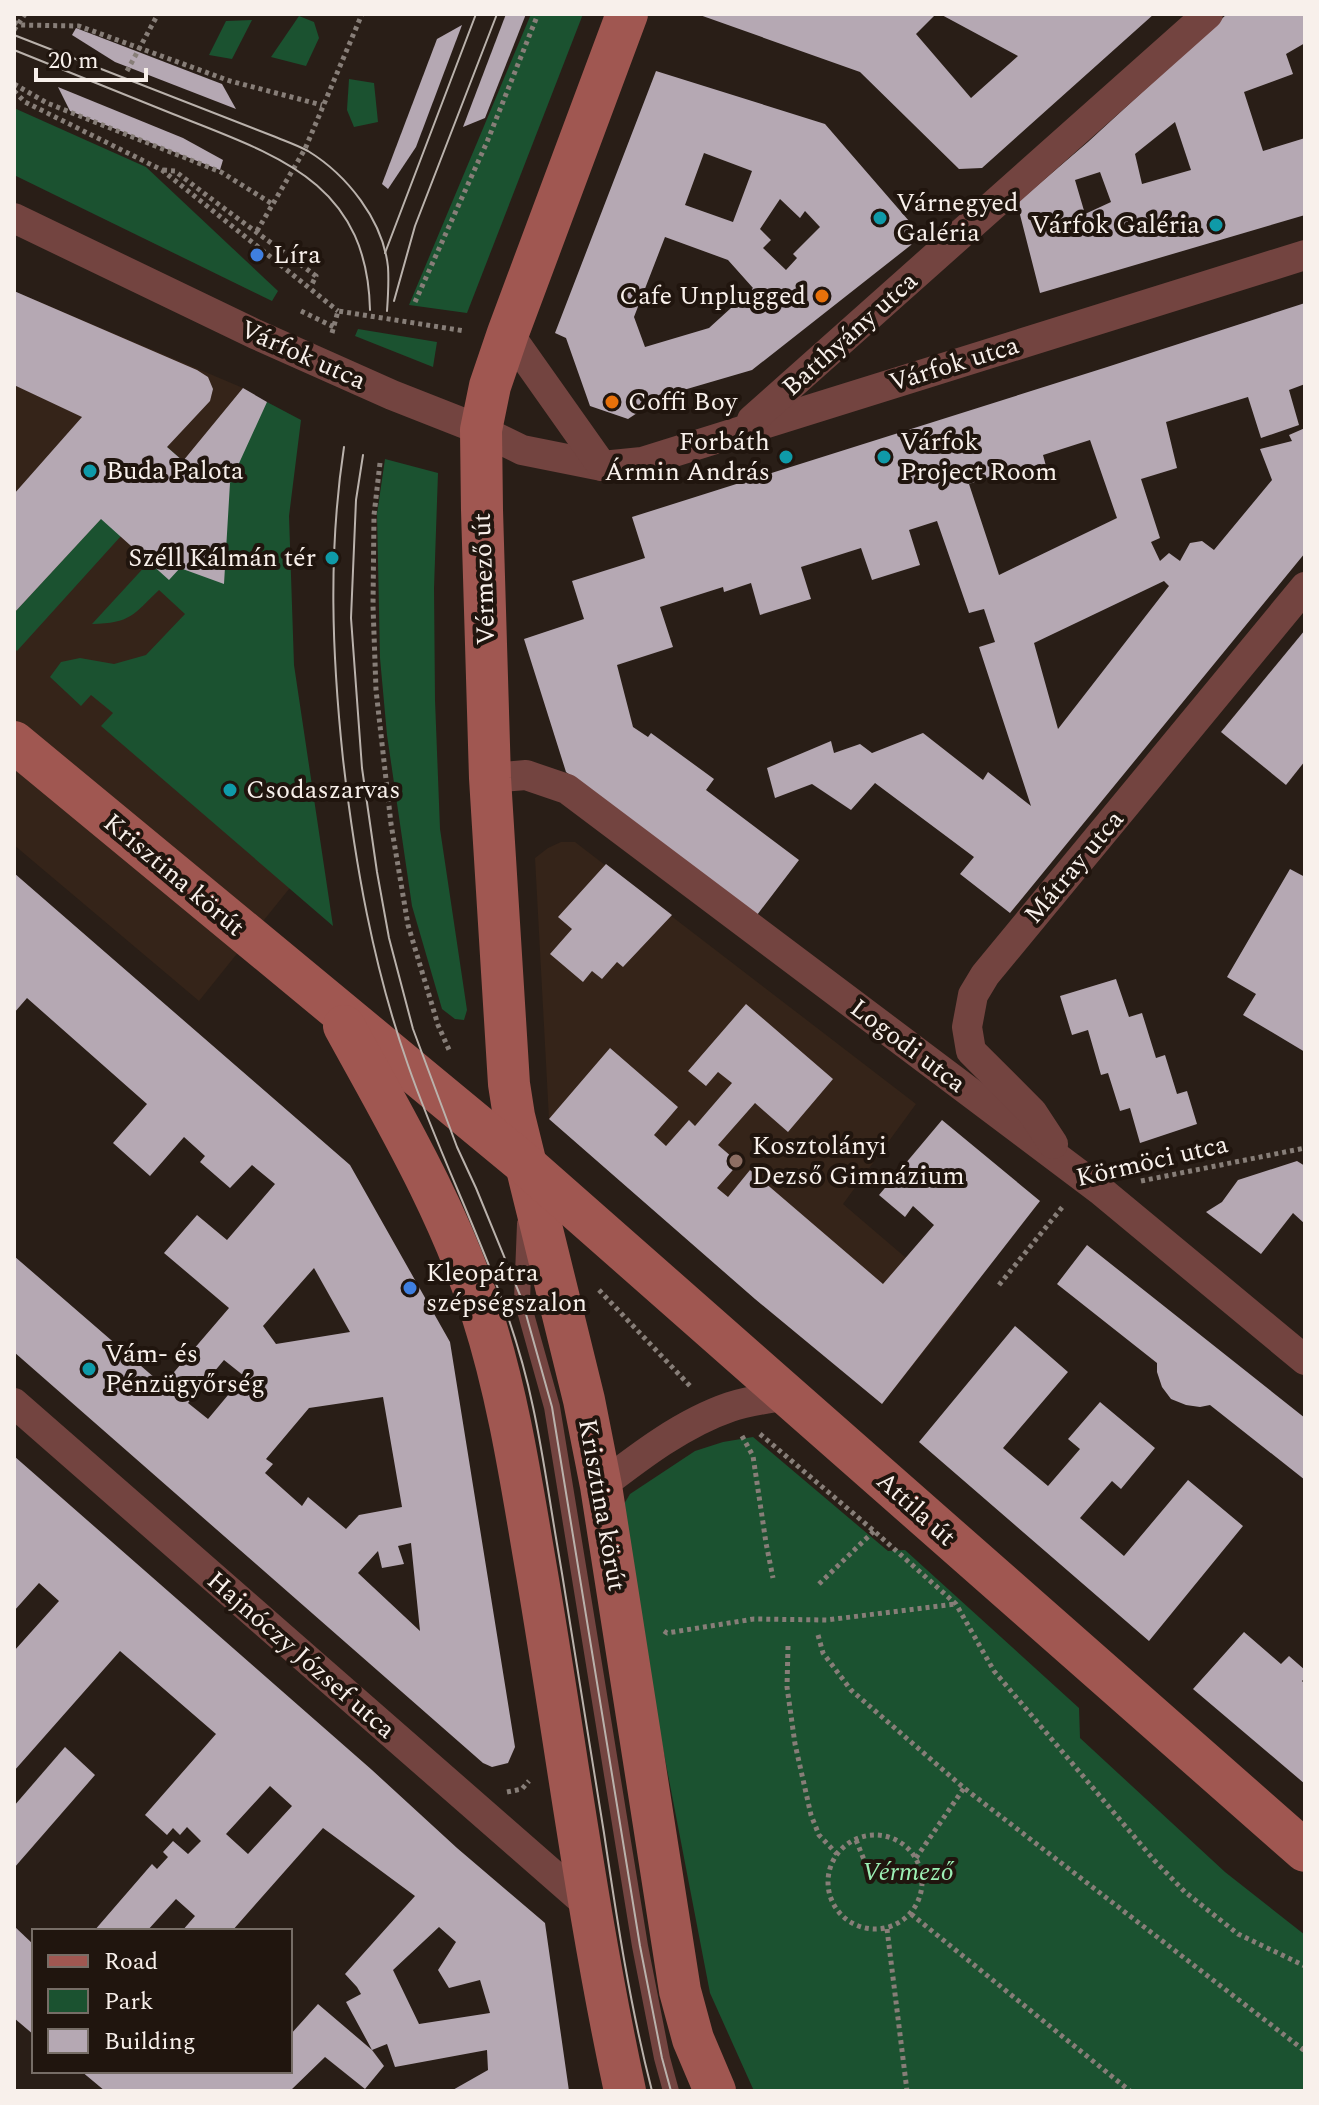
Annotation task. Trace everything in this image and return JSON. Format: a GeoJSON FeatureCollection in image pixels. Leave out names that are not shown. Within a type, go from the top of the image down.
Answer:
{"type":"FeatureCollection","features":[{"type":"Feature","properties":{"kind":"main road","name":"Vérmező út"},"geometry":{"type":"LineString","coordinates":[[527,1166],[509,1084],[490,778],[481,430],[490,386],[508,333],[627,14]]}},
{"type":"Feature","properties":{"kind":"main road","name":"Krisztina körút"},"geometry":{"type":"LineString","coordinates":[[14,742],[527,1166],[584,1400],[601,1486],[680,1991],[693,2039],[715,2091]]}},
{"type":"Feature","properties":{"kind":"main road","name":"Krisztina körút"},"geometry":{"type":"LineString","coordinates":[[333,1008],[420,1164],[461,1258],[490,1340],[520,1476],[605,2001],[625,2091]]}},
{"type":"Feature","properties":{"kind":"main road","name":"Attila út"},"geometry":{"type":"LineString","coordinates":[[527,1166],[1305,1851]]}},
{"type":"Feature","properties":{"kind":"street","name":"Batthyány utca"},"geometry":{"type":"LineString","coordinates":[[741,430],[1208,14]]}},
{"type":"Feature","properties":{"kind":"street","name":"Várfok utca"},"geometry":{"type":"LineString","coordinates":[[14,218],[318,363],[522,450],[602,466],[642,462],[1305,255]]}},
{"type":"Feature","properties":{"kind":"street"},"geometry":{"type":"LineString","coordinates":[[508,333],[602,466]]}},
{"type":"Feature","properties":{"kind":"street","name":"Mátray utca"},"geometry":{"type":"LineString","coordinates":[[1061,1160],[1032,1112],[971,1051],[967,1027],[973,995],[985,975],[1305,587]]}},
{"type":"Feature","properties":{"kind":"street","name":"Logodi utca"},"geometry":{"type":"LineString","coordinates":[[490,778],[526,775],[567,789],[1100,1190],[1305,1360]]}},
{"type":"Feature","properties":{"kind":"street"},"geometry":{"type":"LineString","coordinates":[[601,1486],[638,1457],[715,1413],[786,1395]]}},
{"type":"Feature","properties":{"kind":"street","name":"Hajnóczy József utca"},"geometry":{"type":"LineString","coordinates":[[14,1403],[589,1906]]}},
{"type":"Feature","properties":{"kind":"lane"},"geometry":{"type":"LineString","coordinates":[[527,1166],[522,1300],[552,1407],[640,1946],[671,2091]]}},
{"type":"Feature","properties":{"kind":"path"},"geometry":{"type":"LineString","coordinates":[[16,26],[25,14]]}},
{"type":"Feature","properties":{"kind":"path"},"geometry":{"type":"LineString","coordinates":[[127,71],[158,14]]}},
{"type":"Feature","properties":{"kind":"path"},"geometry":{"type":"LineString","coordinates":[[257,231],[305,149],[362,14]]}},
{"type":"Feature","properties":{"kind":"path"},"geometry":{"type":"LineString","coordinates":[[415,302],[487,142],[538,14]]}},
{"type":"Feature","properties":{"kind":"path"},"geometry":{"type":"LineString","coordinates":[[16,26],[79,26],[230,81],[322,105]]}},
{"type":"Feature","properties":{"kind":"path"},"geometry":{"type":"LineString","coordinates":[[14,84],[47,103],[221,172],[274,205]]}},
{"type":"Feature","properties":{"kind":"path"},"geometry":{"type":"LineString","coordinates":[[14,91],[25,102],[162,170],[338,311],[465,331]]}},
{"type":"Feature","properties":{"kind":"path"},"geometry":{"type":"LineString","coordinates":[[162,170],[175,171],[316,276],[311,286]]}},
{"type":"Feature","properties":{"kind":"path"},"geometry":{"type":"LineString","coordinates":[[301,311],[334,327]]}},
{"type":"Feature","properties":{"kind":"path"},"geometry":{"type":"LineString","coordinates":[[318,363],[332,336],[338,311]]}},
{"type":"Feature","properties":{"kind":"path"},"geometry":{"type":"LineString","coordinates":[[380,463],[374,515],[373,620],[376,690],[391,824],[408,925],[438,1025],[452,1060]]}},
{"type":"Feature","properties":{"kind":"path","name":"Körmöci utca"},"geometry":{"type":"LineString","coordinates":[[999,1285],[1067,1200],[1100,1190],[1305,1148]]}},
{"type":"Feature","properties":{"kind":"path"},"geometry":{"type":"LineString","coordinates":[[740,1432],[753,1456],[773,1578]]}},
{"type":"Feature","properties":{"kind":"path"},"geometry":{"type":"LineString","coordinates":[[819,1584],[874,1531],[956,1604],[994,1671],[1154,1860],[1185,1892],[1238,1934],[1305,1966]]}},
{"type":"Feature","properties":{"kind":"path"},"geometry":{"type":"LineString","coordinates":[[654,1627],[667,1633],[754,1619],[827,1620],[956,1604]]}},
{"type":"Feature","properties":{"kind":"path"},"geometry":{"type":"LineString","coordinates":[[818,1635],[823,1653],[851,1690],[964,1788],[1305,2051]]}},
{"type":"Feature","properties":{"kind":"path"},"geometry":{"type":"LineString","coordinates":[[788,1646],[787,1687],[804,1787],[819,1835],[837,1854]]}},
{"type":"Feature","properties":{"kind":"path"},"geometry":{"type":"LineString","coordinates":[[496,1789],[508,1792],[522,1789],[531,1776]]}},
{"type":"Feature","properties":{"kind":"path"},"geometry":{"type":"LineString","coordinates":[[916,1858],[964,1788]]}},
{"type":"Feature","properties":{"kind":"path"},"geometry":{"type":"LineString","coordinates":[[868,1835],[887,1836],[903,1844],[916,1858],[922,1877],[921,1896],[911,1914],[887,1929],[867,1930],[849,1923],[835,1909],[828,1891],[829,1871],[837,1854],[851,1841],[868,1835]]}},
{"type":"Feature","properties":{"kind":"path"},"geometry":{"type":"LineString","coordinates":[[856,1840],[869,1872]]}},
{"type":"Feature","properties":{"kind":"path"},"geometry":{"type":"LineString","coordinates":[[911,1914],[1130,2091]]}},
{"type":"Feature","properties":{"kind":"path"},"geometry":{"type":"LineString","coordinates":[[887,1929],[907,2091]]}},
{"type":"Feature","properties":{"kind":"shaded area"},"geometry":{"type":"Polygon","coordinates":[[[14,291],[243,388],[297,879],[199,1001],[14,845],[14,291]]]}},
{"type":"Feature","properties":{"kind":"shaded area","name":"Kosztolányi Dezső Gimnázium"},"geometry":{"type":"Polygon","coordinates":[[[561,842],[575,842],[916,1104],[843,1204],[961,1305],[882,1404],[549,1119],[535,858],[561,842]]]}},
{"type":"Feature","properties":{"kind":"green space"},"geometry":{"type":"Polygon","coordinates":[[[531,14],[583,14],[467,313],[409,305],[531,14]]]}},
{"type":"Feature","properties":{"kind":"green space"},"geometry":{"type":"Polygon","coordinates":[[[299,16],[314,22],[319,38],[306,66],[271,57],[299,16]]]}},
{"type":"Feature","properties":{"kind":"green space"},"geometry":{"type":"Polygon","coordinates":[[[252,20],[232,59],[209,55],[226,21],[252,20]]]}},
{"type":"Feature","properties":{"kind":"green space"},"geometry":{"type":"Polygon","coordinates":[[[349,79],[374,83],[378,122],[354,127],[347,110],[349,79]]]}},
{"type":"Feature","properties":{"kind":"green space"},"geometry":{"type":"Polygon","coordinates":[[[14,108],[146,167],[278,291],[272,301],[14,175],[14,108]]]}},
{"type":"Feature","properties":{"kind":"green space"},"geometry":{"type":"Polygon","coordinates":[[[358,329],[437,342],[433,367],[355,336],[358,329]]]}},
{"type":"Feature","properties":{"kind":"green space"},"geometry":{"type":"Polygon","coordinates":[[[267,402],[301,420],[289,516],[294,665],[333,926],[101,726],[113,713],[91,695],[81,706],[50,677],[61,662],[80,658],[114,664],[146,655],[185,614],[159,590],[130,616],[115,622],[92,624],[149,562],[121,536],[17,651],[14,648],[14,613],[167,447],[183,461],[267,402]]]}},
{"type":"Feature","properties":{"kind":"green space"},"geometry":{"type":"Polygon","coordinates":[[[385,459],[438,473],[434,588],[440,829],[467,1010],[464,1020],[455,1019],[442,1009],[412,906],[387,735],[380,658],[377,514],[385,459]]]}},
{"type":"Feature","properties":{"kind":"green space","name":"Vérmező"},"geometry":{"type":"Polygon","coordinates":[[[753,1437],[888,1551],[905,1550],[1079,1708],[1080,1738],[1225,1872],[1305,1935],[1305,2091],[754,2091],[710,1993],[636,1608],[621,1509],[630,1494],[695,1451],[753,1437]]]}},
{"type":"Feature","properties":{"kind":"building"},"geometry":{"type":"Polygon","coordinates":[[[506,14],[526,14],[485,118],[463,127],[506,14]]]}},
{"type":"Feature","properties":{"kind":"building"},"geometry":{"type":"Polygon","coordinates":[[[697,14],[936,14],[916,34],[971,98],[1018,56],[940,14],[1154,14],[982,168],[959,169],[860,72],[697,14]]]}},
{"type":"Feature","properties":{"kind":"building"},"geometry":{"type":"Polygon","coordinates":[[[1227,14],[1305,14],[1305,43],[1286,54],[1293,74],[1244,92],[1263,151],[1305,138],[1305,215],[1040,293],[1017,203],[1227,14]],[[1175,122],[1135,154],[1142,184],[1191,170],[1175,122]],[[1100,172],[1075,180],[1085,214],[1111,202],[1100,172]]]}},
{"type":"Feature","properties":{"kind":"building"},"geometry":{"type":"Polygon","coordinates":[[[462,25],[416,147],[388,189],[382,184],[437,39],[462,25]]]}},
{"type":"Feature","properties":{"kind":"building"},"geometry":{"type":"Polygon","coordinates":[[[76,28],[222,84],[236,109],[115,62],[72,35],[76,28]]]}},
{"type":"Feature","properties":{"kind":"building"},"geometry":{"type":"Polygon","coordinates":[[[656,71],[825,124],[909,221],[916,235],[911,245],[752,370],[663,396],[628,419],[590,406],[566,338],[555,333],[656,71]],[[704,153],[685,205],[733,222],[752,171],[704,153]],[[780,199],[760,229],[771,240],[763,248],[786,270],[797,258],[793,254],[820,227],[805,211],[800,218],[780,199]],[[665,237],[634,317],[645,347],[709,328],[753,288],[728,260],[665,237]]]}},
{"type":"Feature","properties":{"kind":"building"},"geometry":{"type":"Polygon","coordinates":[[[58,87],[183,138],[223,160],[220,170],[70,111],[58,87]]]}},
{"type":"Feature","properties":{"kind":"building","name":"Buda Palota"},"geometry":{"type":"Polygon","coordinates":[[[14,291],[208,377],[213,389],[210,401],[167,447],[183,461],[243,388],[267,402],[230,483],[224,584],[180,568],[169,580],[101,519],[14,613],[14,494],[82,417],[14,385],[14,291]]]}},
{"type":"Feature","properties":{"kind":"building"},"geometry":{"type":"Polygon","coordinates":[[[1305,303],[1305,384],[1289,390],[1299,425],[1261,438],[1248,397],[1166,422],[1177,468],[1141,479],[1160,538],[1151,542],[1160,561],[1169,553],[1180,561],[1190,543],[1202,541],[1214,550],[1272,480],[1260,449],[1292,441],[1289,435],[1305,428],[1305,553],[1010,913],[960,874],[974,857],[875,783],[851,810],[812,784],[775,798],[767,768],[831,741],[834,753],[860,744],[872,753],[923,733],[983,780],[988,772],[1031,806],[979,647],[995,642],[984,609],[969,613],[937,521],[909,530],[920,565],[872,580],[861,548],[801,567],[811,599],[760,615],[751,583],[724,592],[723,587],[660,607],[673,647],[617,665],[633,727],[648,737],[651,733],[714,779],[706,790],[799,860],[757,915],[566,772],[524,639],[584,619],[572,581],[645,558],[632,517],[1305,303]],[[1090,440],[1043,455],[1046,466],[1009,478],[1009,470],[969,484],[999,575],[1117,518],[1090,440]],[[1164,581],[1034,643],[1058,729],[1169,586],[1164,581]]]}},
{"type":"Feature","properties":{"kind":"building"},"geometry":{"type":"Polygon","coordinates":[[[1305,630],[1305,761],[1286,785],[1221,732],[1305,630]]]}},
{"type":"Feature","properties":{"kind":"building"},"geometry":{"type":"Polygon","coordinates":[[[606,864],[672,915],[623,967],[617,962],[602,979],[592,971],[583,982],[550,954],[572,929],[558,917],[606,864]]]}},
{"type":"Feature","properties":{"kind":"building"},"geometry":{"type":"Polygon","coordinates":[[[1290,869],[1305,877],[1305,1052],[1243,1015],[1256,994],[1227,977],[1290,869]]]}},
{"type":"Feature","properties":{"kind":"building"},"geometry":{"type":"Polygon","coordinates":[[[14,873],[350,1165],[450,1342],[515,1747],[508,1763],[492,1767],[483,1763],[14,1352],[14,1256],[163,1385],[229,1308],[164,1253],[197,1215],[227,1240],[275,1184],[252,1165],[230,1188],[200,1162],[205,1156],[184,1137],[150,1176],[113,1143],[147,1104],[27,998],[14,1013],[14,873]],[[314,1268],[263,1326],[276,1344],[350,1332],[314,1268]],[[224,1360],[188,1403],[208,1419],[244,1376],[224,1360]],[[383,1397],[309,1408],[266,1459],[273,1464],[265,1473],[302,1506],[308,1497],[346,1529],[359,1515],[402,1507],[383,1397]],[[411,1543],[398,1546],[404,1564],[382,1568],[378,1551],[358,1573],[420,1631],[411,1543]]]}},
{"type":"Feature","properties":{"kind":"building"},"geometry":{"type":"Polygon","coordinates":[[[1116,979],[1129,1017],[1142,1013],[1156,1058],[1165,1055],[1177,1094],[1187,1091],[1197,1124],[1140,1143],[1130,1108],[1120,1111],[1108,1073],[1101,1075],[1088,1030],[1072,1035],[1060,996],[1116,979]]]}},
{"type":"Feature","properties":{"kind":"building"},"geometry":{"type":"Polygon","coordinates":[[[746,1004],[833,1079],[788,1132],[755,1103],[718,1145],[739,1163],[717,1188],[728,1197],[750,1170],[883,1284],[934,1225],[913,1206],[905,1217],[879,1195],[942,1120],[1040,1201],[882,1404],[755,1299],[549,1119],[610,1048],[678,1107],[654,1135],[666,1146],[689,1120],[695,1126],[732,1083],[718,1072],[706,1086],[688,1071],[746,1004]]]}},
{"type":"Feature","properties":{"kind":"building"},"geometry":{"type":"Polygon","coordinates":[[[1297,1161],[1305,1166],[1305,1224],[1293,1213],[1261,1254],[1206,1212],[1222,1202],[1238,1180],[1297,1161]]]}},
{"type":"Feature","properties":{"kind":"building"},"geometry":{"type":"Polygon","coordinates":[[[1087,1245],[1305,1418],[1305,1480],[1210,1405],[1186,1405],[1171,1399],[1162,1387],[1157,1363],[1057,1284],[1087,1245]]]}},
{"type":"Feature","properties":{"kind":"building"},"geometry":{"type":"Polygon","coordinates":[[[1015,1326],[1068,1372],[1003,1448],[1048,1486],[1080,1449],[1068,1439],[1100,1402],[1155,1448],[1121,1489],[1112,1481],[1080,1518],[1124,1556],[1188,1480],[1243,1526],[1149,1641],[919,1442],[1015,1326]]]}},
{"type":"Feature","properties":{"kind":"building"},"geometry":{"type":"Polygon","coordinates":[[[14,1456],[545,1923],[569,2091],[451,2091],[488,2070],[487,2050],[395,2067],[387,2044],[372,2050],[346,2002],[361,1994],[345,1974],[415,1896],[323,1828],[234,1929],[184,1929],[195,1916],[176,1899],[149,1929],[96,1929],[152,1864],[157,1869],[168,1857],[163,1852],[173,1841],[188,1854],[201,1841],[187,1827],[180,1835],[173,1828],[167,1835],[145,1815],[216,1734],[120,1651],[14,1771],[14,1651],[59,1601],[39,1583],[14,1611],[14,1456]],[[270,1786],[226,1834],[248,1854],[292,1806],[270,1786]],[[439,1927],[393,1970],[419,2024],[490,2013],[480,1980],[449,1988],[438,1970],[456,1942],[439,1927]]]}},
{"type":"Feature","properties":{"kind":"building"},"geometry":{"type":"Polygon","coordinates":[[[1244,1632],[1281,1664],[1289,1656],[1305,1670],[1302,1681],[1305,1684],[1305,1784],[1193,1689],[1244,1632]]]}},
{"type":"Feature","properties":{"kind":"building"},"geometry":{"type":"Polygon","coordinates":[[[65,1747],[95,1775],[14,1868],[14,1806],[65,1747]]]}},
{"type":"Feature","properties":{"kind":"building"},"geometry":{"type":"Polygon","coordinates":[[[14,1926],[32,1943],[32,2033],[14,2018],[14,1926]]]}},
{"type":"Feature","properties":{"kind":"building"},"geometry":{"type":"Polygon","coordinates":[[[318,2004],[372,2050],[384,2066],[365,2089],[325,2057],[290,2091],[105,2091],[83,2073],[292,2073],[292,2033],[318,2004]]]}},
{"type":"Feature","properties":{"kind":"tram line"},"geometry":{"type":"LineString","coordinates":[[385,253],[476,14]]}},
{"type":"Feature","properties":{"kind":"tram line"},"geometry":{"type":"LineString","coordinates":[[394,301],[415,226],[497,14]]}},
{"type":"Feature","properties":{"kind":"tram line"},"geometry":{"type":"LineString","coordinates":[[14,35],[291,143],[322,161],[361,200],[379,232],[388,267],[387,311]]}},
{"type":"Feature","properties":{"kind":"tram line"},"geometry":{"type":"LineString","coordinates":[[14,50],[246,144],[309,179],[333,202],[352,230],[365,266],[370,310]]}},
{"type":"Feature","properties":{"kind":"tram line"},"geometry":{"type":"LineString","coordinates":[[344,447],[336,525],[334,642],[343,759],[360,875],[375,952],[408,1065],[509,1318],[533,1407],[625,1963],[652,2091]]}},
{"type":"Feature","properties":{"kind":"tram line"},"geometry":{"type":"LineString","coordinates":[[363,455],[356,500],[351,618],[362,768],[389,938],[413,1029],[457,1147],[522,1300],[552,1407],[640,1946],[671,2091]]}},
{"type":"Feature","properties":{"kind":"place","name":"Várnegyed Galéria"},"geometry":{"type":"Point","coordinates":[880,218]}},
{"type":"Feature","properties":{"kind":"place","name":"Várfok Galéria"},"geometry":{"type":"Point","coordinates":[1216,225]}},
{"type":"Feature","properties":{"kind":"place","name":"Líra"},"geometry":{"type":"Point","coordinates":[257,255]}},
{"type":"Feature","properties":{"kind":"place","name":"Cafe Unplugged"},"geometry":{"type":"Point","coordinates":[822,296]}},
{"type":"Feature","properties":{"kind":"place","name":"Coffi Boy"},"geometry":{"type":"Point","coordinates":[612,402]}},
{"type":"Feature","properties":{"kind":"place","name":"Forbáth Ármin András"},"geometry":{"type":"Point","coordinates":[786,457]}},
{"type":"Feature","properties":{"kind":"place","name":"Várfok Project Room"},"geometry":{"type":"Point","coordinates":[884,457]}},
{"type":"Feature","properties":{"kind":"place","name":"Buda Palota"},"geometry":{"type":"Point","coordinates":[90,471]}},
{"type":"Feature","properties":{"kind":"place","name":"Széll Kálmán tér"},"geometry":{"type":"Point","coordinates":[332,558]}},
{"type":"Feature","properties":{"kind":"place","name":"Csodaszarvas"},"geometry":{"type":"Point","coordinates":[230,790]}},
{"type":"Feature","properties":{"kind":"place","name":"Kosztolányi Dezső Gimnázium"},"geometry":{"type":"Point","coordinates":[736,1161]}},
{"type":"Feature","properties":{"kind":"place","name":"Kleopátra szépségszalon"},"geometry":{"type":"Point","coordinates":[410,1288]}},
{"type":"Feature","properties":{"kind":"place","name":"Vám- és Pénzügyőrség"},"geometry":{"type":"Point","coordinates":[89,1369]}}]}
